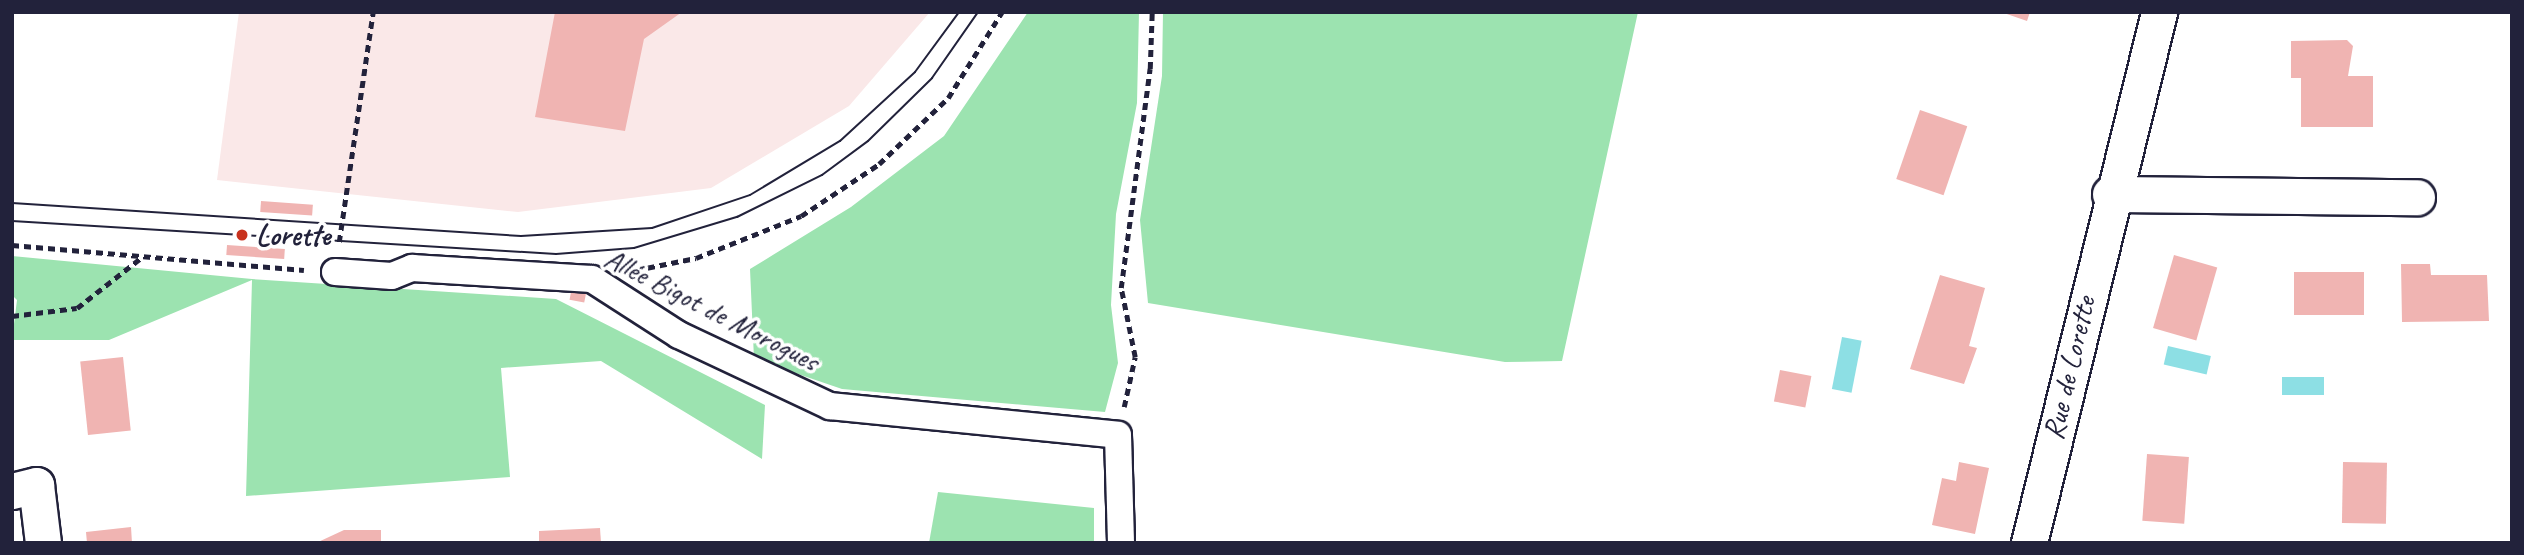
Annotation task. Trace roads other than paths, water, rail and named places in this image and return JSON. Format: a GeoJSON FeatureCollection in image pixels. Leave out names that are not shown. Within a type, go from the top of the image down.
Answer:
{"type":"FeatureCollection","features":[{"type":"Feature","properties":{"kind":"street","name":"Rue de Lorette"},"geometry":{"type":"LineString","coordinates":[[2029,543],[2110,194],[2159,12]]}},
{"type":"Feature","properties":{"kind":"street"},"geometry":{"type":"LineString","coordinates":[[2110,194],[2417,197]]}},
{"type":"Feature","properties":{"kind":"street","name":"Allée Bigot de Morogues"},"geometry":{"type":"LineString","coordinates":[[335,272],[392,276],[412,268],[592,279],[679,335],[830,406],[1118,435],[1121,543]]}},
{"type":"Feature","properties":{"kind":"street"},"geometry":{"type":"LineString","coordinates":[[12,491],[36,485],[43,543]]}},
{"type":"Feature","properties":{"kind":"water"},"geometry":{"type":"Polygon","coordinates":[[[1842,337],[1862,341],[1852,393],[1832,389],[1842,337]]]}},
{"type":"Feature","properties":{"kind":"water"},"geometry":{"type":"Polygon","coordinates":[[[2168,346],[2211,356],[2207,374],[2164,365],[2168,346]]]}},
{"type":"Feature","properties":{"kind":"water"},"geometry":{"type":"Polygon","coordinates":[[[2282,377],[2324,377],[2324,395],[2282,395],[2282,377]]]}},
{"type":"Feature","properties":{"kind":"tram line"},"geometry":{"type":"LineString","coordinates":[[12,203],[521,236],[652,228],[750,195],[840,141],[915,72],[959,12]]}},
{"type":"Feature","properties":{"kind":"tram line"},"geometry":{"type":"LineString","coordinates":[[12,221],[556,254],[634,248],[737,217],[822,175],[868,141],[932,78],[978,12]]}},
{"type":"Feature","properties":{"kind":"place","name":"Lorette"},"geometry":{"type":"Point","coordinates":[242,235]}}]}
